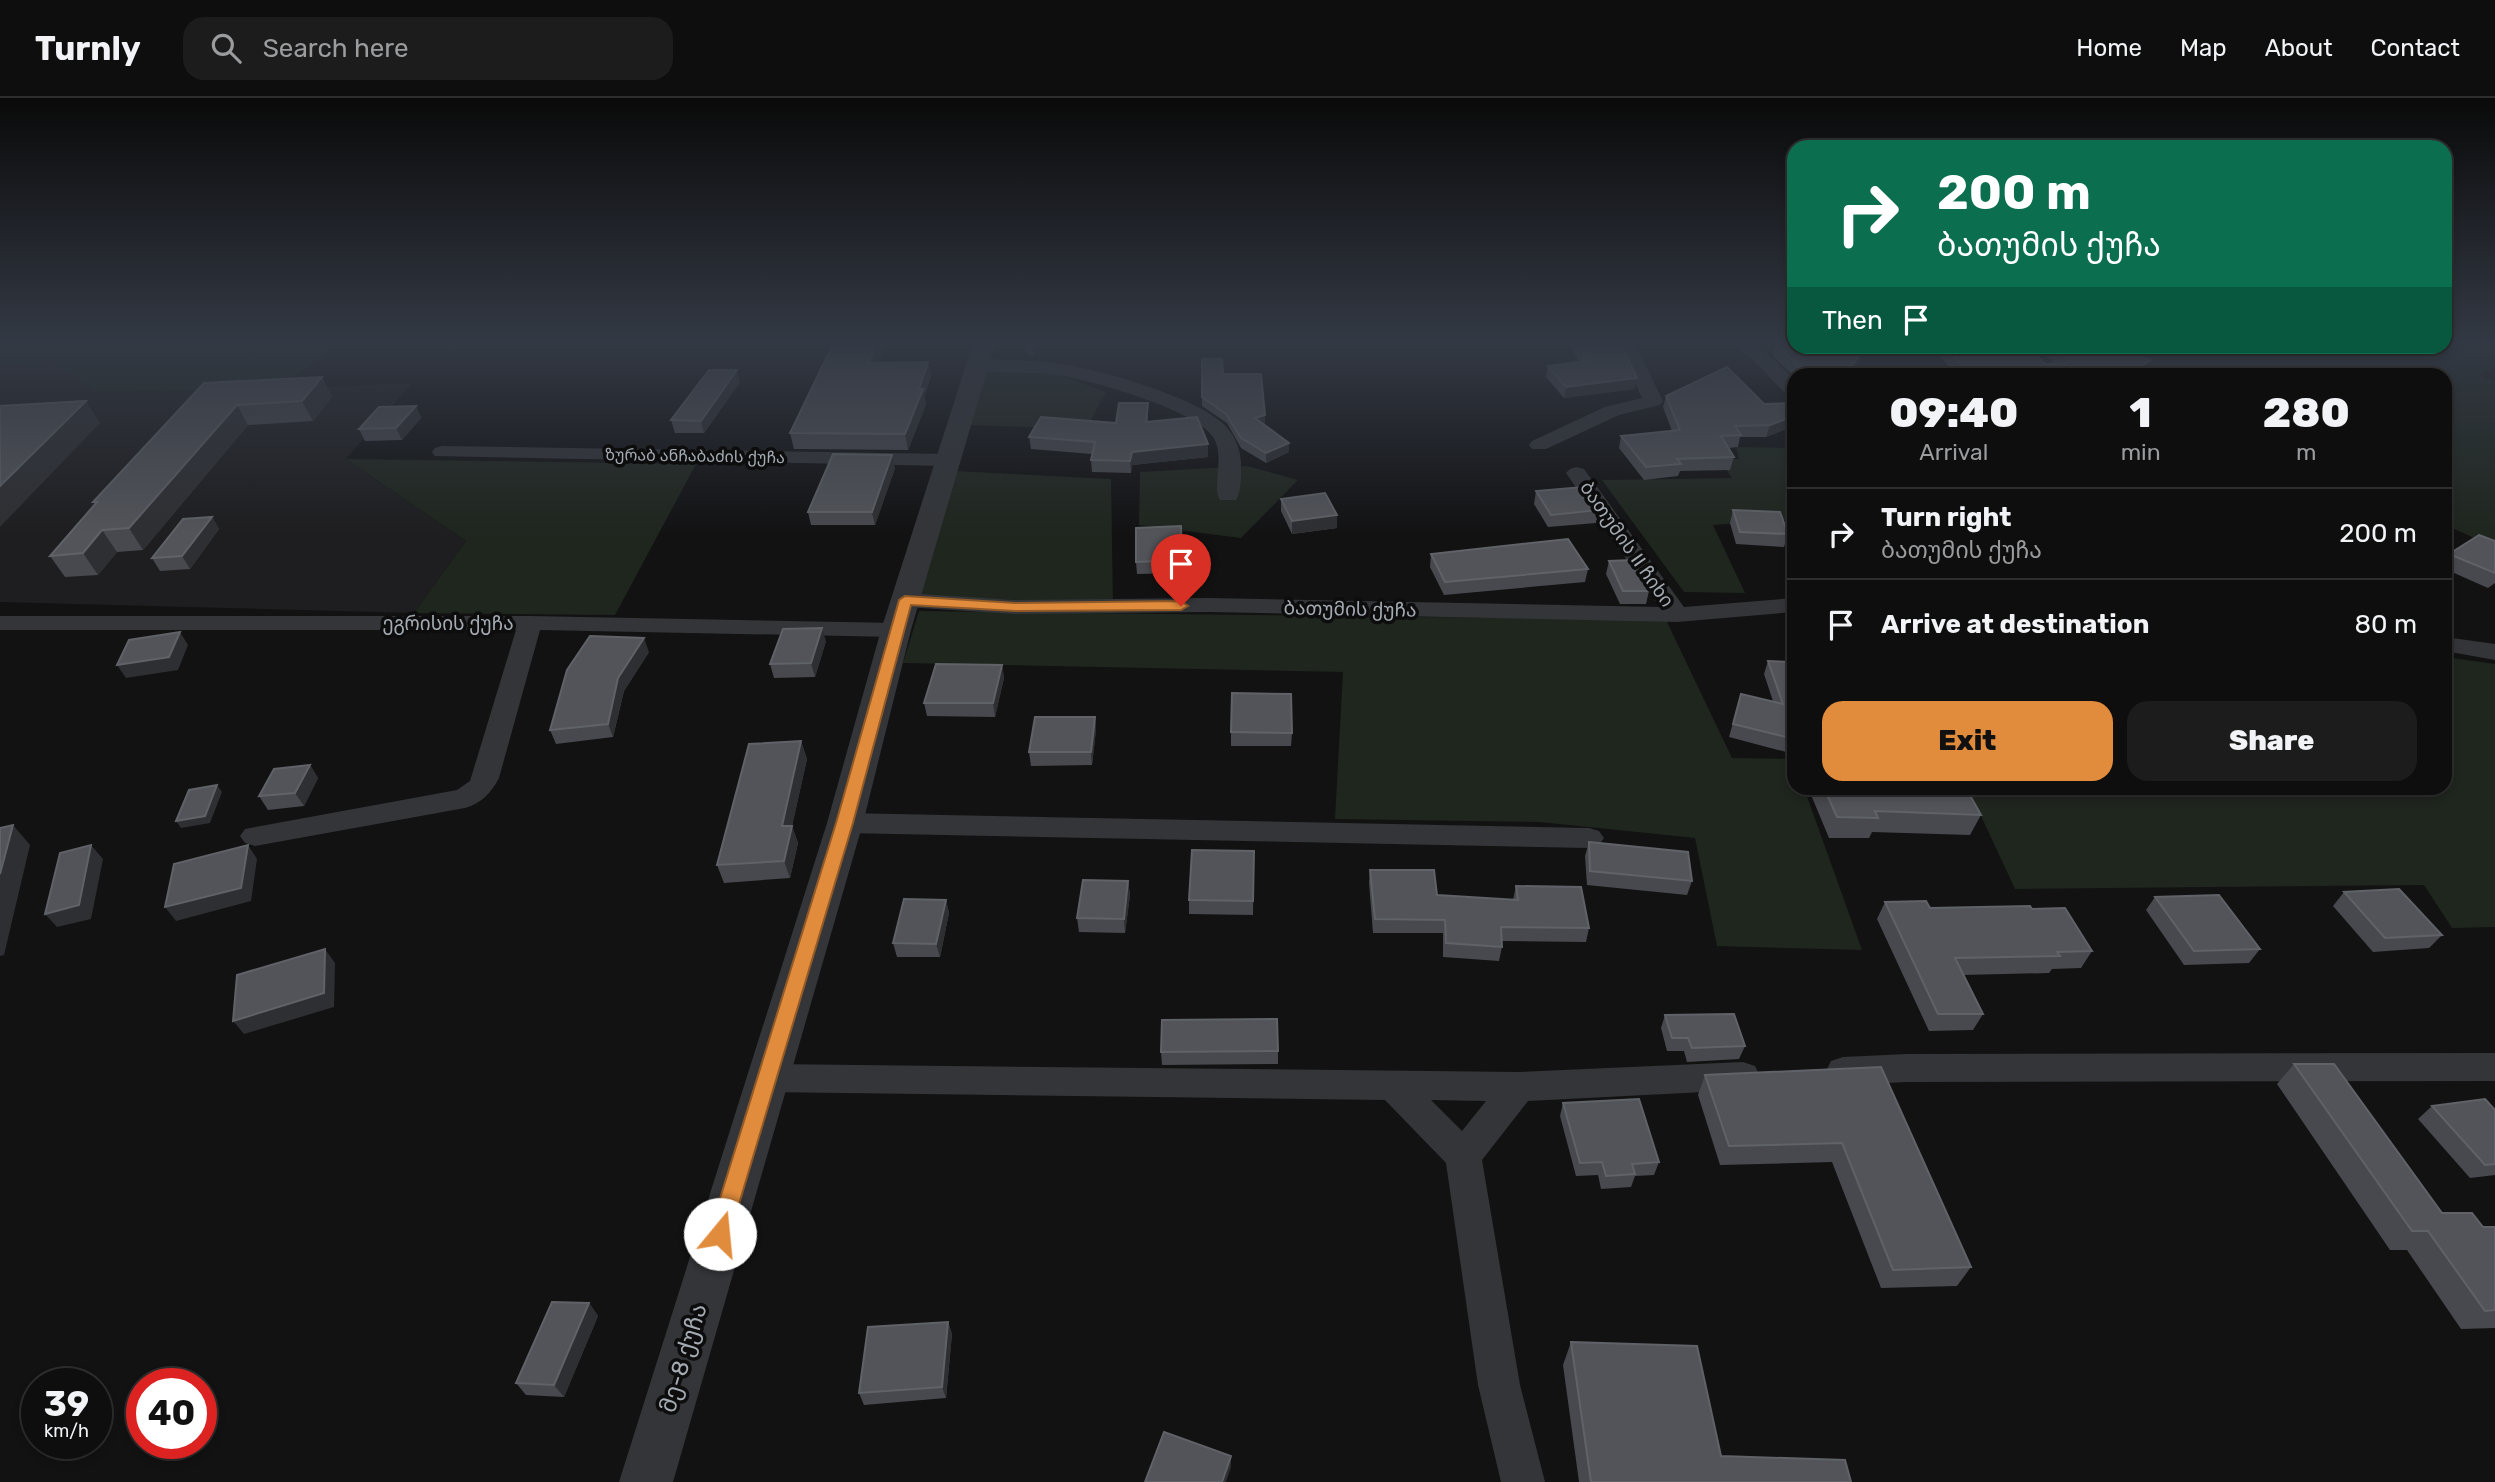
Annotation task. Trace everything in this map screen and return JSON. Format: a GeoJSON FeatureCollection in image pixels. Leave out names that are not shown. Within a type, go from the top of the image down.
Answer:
{"type":"FeatureCollection","features":[{"type":"Feature","properties":{"kind":"street","name":"მე-8 ქუჩა"},"geometry":{"type":"LineString","coordinates":[[646,1482],[766,1077],[845,823],[901,615],[965,405]]}},
{"type":"Feature","properties":{"kind":"street"},"geometry":{"type":"LineString","coordinates":[[1174,405],[1211,421],[1221,432],[1231,455],[1228,495]]}},
{"type":"Feature","properties":{"kind":"street"},"geometry":{"type":"LineString","coordinates":[[1539,445],[1612,411],[1638,405]]}},
{"type":"Feature","properties":{"kind":"street","name":"ზურაბ ანჩაბაძის ქუჩა"},"geometry":{"type":"LineString","coordinates":[[443,452],[948,460]]}},
{"type":"Feature","properties":{"kind":"street","name":"ბათუმის II ჩიხი"},"geometry":{"type":"LineString","coordinates":[[1577,473],[1676,615]]}},
{"type":"Feature","properties":{"kind":"street","name":"ბათუმის ქუჩა"},"geometry":{"type":"LineString","coordinates":[[901,615],[1015,607],[1209,605],[1676,615],[1787,606]]}},
{"type":"Feature","properties":{"kind":"street","name":"ეგრისის ქუჩა"},"geometry":{"type":"LineString","coordinates":[[0,623],[530,623],[901,615]]}},
{"type":"Feature","properties":{"kind":"street"},"geometry":{"type":"LineString","coordinates":[[255,836],[465,798],[480,787],[485,778],[530,623]]}},
{"type":"Feature","properties":{"kind":"street"},"geometry":{"type":"LineString","coordinates":[[2452,645],[2495,652]]}},
{"type":"Feature","properties":{"kind":"street"},"geometry":{"type":"LineString","coordinates":[[845,823],[1589,838]]}},
{"type":"Feature","properties":{"kind":"street"},"geometry":{"type":"LineString","coordinates":[[1812,1073],[1907,1068],[2495,1066]]}},
{"type":"Feature","properties":{"kind":"street"},"geometry":{"type":"LineString","coordinates":[[766,1077],[1519,1087],[1771,1075]]}},
{"type":"Feature","properties":{"kind":"street"},"geometry":{"type":"LineString","coordinates":[[1394,1086],[1463,1156],[1499,1384],[1523,1482]]}},
{"type":"Feature","properties":{"kind":"street"},"geometry":{"type":"LineString","coordinates":[[1463,1156],[1519,1087]]}},
{"type":"Feature","properties":{"kind":"shaded area"},"geometry":{"type":"Polygon","coordinates":[[[0,405],[393,405],[346,459],[466,541],[414,613],[0,602],[0,405]]]}},
{"type":"Feature","properties":{"kind":"shaded area"},"geometry":{"type":"Polygon","coordinates":[[[976,405],[1099,405],[1086,429],[970,425],[976,405]]]}},
{"type":"Feature","properties":{"kind":"shaded area"},"geometry":{"type":"Polygon","coordinates":[[[2452,405],[2495,405],[2495,547],[2452,528],[2452,405]]]}},
{"type":"Feature","properties":{"kind":"shaded area"},"geometry":{"type":"Polygon","coordinates":[[[1736,447],[1787,448],[1787,520],[1713,525],[1745,593],[1684,592],[1602,480],[1732,478],[1720,460],[1739,459],[1736,447]]]}},
{"type":"Feature","properties":{"kind":"shaded area"},"geometry":{"type":"Polygon","coordinates":[[[346,459],[696,464],[615,615],[414,613],[466,541],[346,459]]]}},
{"type":"Feature","properties":{"kind":"shaded area"},"geometry":{"type":"Polygon","coordinates":[[[1247,466],[1298,480],[1241,538],[1139,525],[1140,472],[1247,466]]]}},
{"type":"Feature","properties":{"kind":"shaded area"},"geometry":{"type":"Polygon","coordinates":[[[955,471],[1111,479],[1113,604],[920,596],[955,471]]]}},
{"type":"Feature","properties":{"kind":"shaded area"},"geometry":{"type":"Polygon","coordinates":[[[919,611],[1666,620],[1732,758],[1787,759],[1787,795],[1807,795],[1862,950],[1717,946],[1695,838],[1540,822],[1335,819],[1343,672],[903,663],[919,611]]]}},
{"type":"Feature","properties":{"kind":"shaded area"},"geometry":{"type":"Polygon","coordinates":[[[2452,658],[2495,664],[2495,927],[2452,928],[2424,885],[2015,889],[1971,795],[2452,795],[2452,658]]]}},
{"type":"Feature","properties":{"kind":"building"},"geometry":{"type":"Polygon","coordinates":[[[24,405],[82,405],[0,486],[0,406],[24,405]]]}},
{"type":"Feature","properties":{"kind":"building"},"geometry":{"type":"Polygon","coordinates":[[[184,405],[244,405],[237,405],[129,528],[102,530],[83,553],[50,556],[97,502],[93,502],[184,405]]]}},
{"type":"Feature","properties":{"kind":"building"},"geometry":{"type":"Polygon","coordinates":[[[683,405],[713,405],[701,421],[671,420],[683,405]]]}},
{"type":"Feature","properties":{"kind":"building"},"geometry":{"type":"Polygon","coordinates":[[[804,405],[917,405],[905,434],[790,433],[804,405]]]}},
{"type":"Feature","properties":{"kind":"building"},"geometry":{"type":"Polygon","coordinates":[[[1119,405],[1148,405],[1146,422],[1197,417],[1208,444],[1132,452],[1130,461],[1091,460],[1095,442],[1029,437],[1041,417],[1116,423],[1119,405]]]}},
{"type":"Feature","properties":{"kind":"building"},"geometry":{"type":"Polygon","coordinates":[[[1213,405],[1264,405],[1265,415],[1255,418],[1289,443],[1266,453],[1241,438],[1226,414],[1213,405]]]}},
{"type":"Feature","properties":{"kind":"building"},"geometry":{"type":"Polygon","coordinates":[[[1670,405],[1787,405],[1787,419],[1770,425],[1735,426],[1741,435],[1721,436],[1734,457],[1677,459],[1681,464],[1646,467],[1621,436],[1680,430],[1670,405]]]}},
{"type":"Feature","properties":{"kind":"building"},"geometry":{"type":"Polygon","coordinates":[[[416,406],[396,428],[359,429],[379,407],[416,406]]]}},
{"type":"Feature","properties":{"kind":"building"},"geometry":{"type":"Polygon","coordinates":[[[833,454],[892,455],[872,512],[808,512],[833,454]]]}},
{"type":"Feature","properties":{"kind":"building"},"geometry":{"type":"Polygon","coordinates":[[[1583,487],[1599,510],[1551,515],[1536,491],[1583,487]]]}},
{"type":"Feature","properties":{"kind":"building"},"geometry":{"type":"Polygon","coordinates":[[[1325,493],[1337,515],[1292,521],[1281,499],[1325,493]]]}},
{"type":"Feature","properties":{"kind":"building"},"geometry":{"type":"Polygon","coordinates":[[[1733,510],[1780,512],[1787,534],[1740,532],[1733,510]]]}},
{"type":"Feature","properties":{"kind":"building"},"geometry":{"type":"Polygon","coordinates":[[[212,517],[182,556],[152,558],[183,519],[212,517]]]}},
{"type":"Feature","properties":{"kind":"building"},"geometry":{"type":"Polygon","coordinates":[[[1181,526],[1182,560],[1136,562],[1136,528],[1181,526]]]}},
{"type":"Feature","properties":{"kind":"building"},"geometry":{"type":"Polygon","coordinates":[[[2479,535],[2495,541],[2495,573],[2452,555],[2452,552],[2479,535]]]}},
{"type":"Feature","properties":{"kind":"building"},"geometry":{"type":"Polygon","coordinates":[[[1568,539],[1588,569],[1445,582],[1431,554],[1568,539]]]}},
{"type":"Feature","properties":{"kind":"building"},"geometry":{"type":"Polygon","coordinates":[[[1633,560],[1649,591],[1623,591],[1609,561],[1633,560]]]}},
{"type":"Feature","properties":{"kind":"building"},"geometry":{"type":"Polygon","coordinates":[[[822,628],[811,663],[770,664],[783,629],[822,628]]]}},
{"type":"Feature","properties":{"kind":"building"},"geometry":{"type":"Polygon","coordinates":[[[180,632],[169,657],[117,665],[129,640],[180,632]]]}},
{"type":"Feature","properties":{"kind":"building"},"geometry":{"type":"Polygon","coordinates":[[[590,636],[644,638],[618,678],[608,724],[550,730],[567,670],[590,636]]]}},
{"type":"Feature","properties":{"kind":"building"},"geometry":{"type":"Polygon","coordinates":[[[1768,661],[1787,662],[1787,737],[1733,724],[1741,694],[1783,704],[1768,661]]]}},
{"type":"Feature","properties":{"kind":"building"},"geometry":{"type":"Polygon","coordinates":[[[936,664],[1002,665],[993,703],[924,703],[936,664]]]}},
{"type":"Feature","properties":{"kind":"building"},"geometry":{"type":"Polygon","coordinates":[[[1232,693],[1291,694],[1292,733],[1231,732],[1232,693]]]}},
{"type":"Feature","properties":{"kind":"building"},"geometry":{"type":"Polygon","coordinates":[[[1035,717],[1095,717],[1091,752],[1029,752],[1035,717]]]}},
{"type":"Feature","properties":{"kind":"building"},"geometry":{"type":"Polygon","coordinates":[[[801,741],[782,826],[792,826],[784,861],[717,865],[749,744],[801,741]]]}},
{"type":"Feature","properties":{"kind":"building"},"geometry":{"type":"Polygon","coordinates":[[[310,765],[295,793],[259,796],[274,769],[310,765]]]}},
{"type":"Feature","properties":{"kind":"building"},"geometry":{"type":"Polygon","coordinates":[[[217,785],[205,816],[176,821],[189,790],[217,785]]]}},
{"type":"Feature","properties":{"kind":"building"},"geometry":{"type":"Polygon","coordinates":[[[1827,795],[1970,795],[1981,815],[1875,811],[1878,818],[1837,817],[1827,795]]]}},
{"type":"Feature","properties":{"kind":"building"},"geometry":{"type":"Polygon","coordinates":[[[13,825],[0,874],[0,828],[13,825]]]}},
{"type":"Feature","properties":{"kind":"building"},"geometry":{"type":"Polygon","coordinates":[[[1589,842],[1688,852],[1692,881],[1590,871],[1589,842]]]}},
{"type":"Feature","properties":{"kind":"building"},"geometry":{"type":"Polygon","coordinates":[[[91,845],[79,905],[45,914],[60,853],[91,845]]]}},
{"type":"Feature","properties":{"kind":"building"},"geometry":{"type":"Polygon","coordinates":[[[248,845],[241,888],[165,907],[174,864],[248,845]]]}},
{"type":"Feature","properties":{"kind":"building"},"geometry":{"type":"Polygon","coordinates":[[[1192,850],[1254,851],[1253,901],[1189,900],[1192,850]]]}},
{"type":"Feature","properties":{"kind":"building"},"geometry":{"type":"Polygon","coordinates":[[[1370,870],[1434,870],[1437,895],[1518,900],[1516,886],[1581,887],[1589,928],[1501,927],[1502,947],[1446,943],[1445,920],[1375,919],[1370,870]]]}},
{"type":"Feature","properties":{"kind":"building"},"geometry":{"type":"Polygon","coordinates":[[[1083,880],[1128,881],[1124,919],[1077,918],[1083,880]]]}},
{"type":"Feature","properties":{"kind":"building"},"geometry":{"type":"Polygon","coordinates":[[[2399,889],[2442,935],[2385,938],[2344,892],[2399,889]]]}},
{"type":"Feature","properties":{"kind":"building"},"geometry":{"type":"Polygon","coordinates":[[[2219,895],[2260,949],[2194,951],[2155,897],[2219,895]]]}},
{"type":"Feature","properties":{"kind":"building"},"geometry":{"type":"Polygon","coordinates":[[[904,899],[946,900],[936,944],[893,943],[904,899]]]}},
{"type":"Feature","properties":{"kind":"building"},"geometry":{"type":"Polygon","coordinates":[[[1926,901],[1930,908],[2065,908],[2092,951],[2057,952],[2060,956],[1955,958],[1983,1014],[1938,1014],[1885,902],[1926,901]]]}},
{"type":"Feature","properties":{"kind":"building"},"geometry":{"type":"Polygon","coordinates":[[[325,949],[324,993],[233,1021],[237,975],[325,949]]]}},
{"type":"Feature","properties":{"kind":"building"},"geometry":{"type":"Polygon","coordinates":[[[1734,1014],[1745,1046],[1692,1048],[1688,1038],[1672,1038],[1665,1015],[1734,1014]]]}},
{"type":"Feature","properties":{"kind":"building"},"geometry":{"type":"Polygon","coordinates":[[[1277,1019],[1278,1051],[1161,1052],[1162,1020],[1277,1019]]]}},
{"type":"Feature","properties":{"kind":"building"},"geometry":{"type":"Polygon","coordinates":[[[2294,1064],[2334,1064],[2442,1213],[2472,1213],[2483,1227],[2495,1227],[2495,1310],[2485,1311],[2428,1231],[2412,1231],[2294,1064]]]}},
{"type":"Feature","properties":{"kind":"building"},"geometry":{"type":"Polygon","coordinates":[[[1881,1067],[1971,1267],[1893,1270],[1842,1143],[1729,1146],[1705,1075],[1881,1067]]]}},
{"type":"Feature","properties":{"kind":"building"},"geometry":{"type":"Polygon","coordinates":[[[1639,1099],[1659,1162],[1632,1164],[1635,1174],[1606,1176],[1602,1162],[1580,1163],[1563,1103],[1639,1099]]]}},
{"type":"Feature","properties":{"kind":"building"},"geometry":{"type":"Polygon","coordinates":[[[2485,1099],[2495,1110],[2495,1164],[2485,1165],[2432,1106],[2485,1099]]]}},
{"type":"Feature","properties":{"kind":"building"},"geometry":{"type":"Polygon","coordinates":[[[552,1302],[589,1303],[554,1385],[516,1383],[552,1302]]]}},
{"type":"Feature","properties":{"kind":"building"},"geometry":{"type":"Polygon","coordinates":[[[948,1322],[942,1387],[859,1393],[868,1327],[948,1322]]]}},
{"type":"Feature","properties":{"kind":"building"},"geometry":{"type":"Polygon","coordinates":[[[1571,1342],[1697,1346],[1721,1456],[1845,1460],[1851,1482],[1591,1482],[1571,1342]]]}},
{"type":"Feature","properties":{"kind":"building"},"geometry":{"type":"Polygon","coordinates":[[[1164,1432],[1231,1456],[1222,1482],[1145,1482],[1164,1432]]]}},
{"type":"Feature","properties":{"kind":"route"},"geometry":{"type":"LineString","coordinates":[[720,1234],[845,823],[905,600],[1015,607],[1181,606]]}}]}
